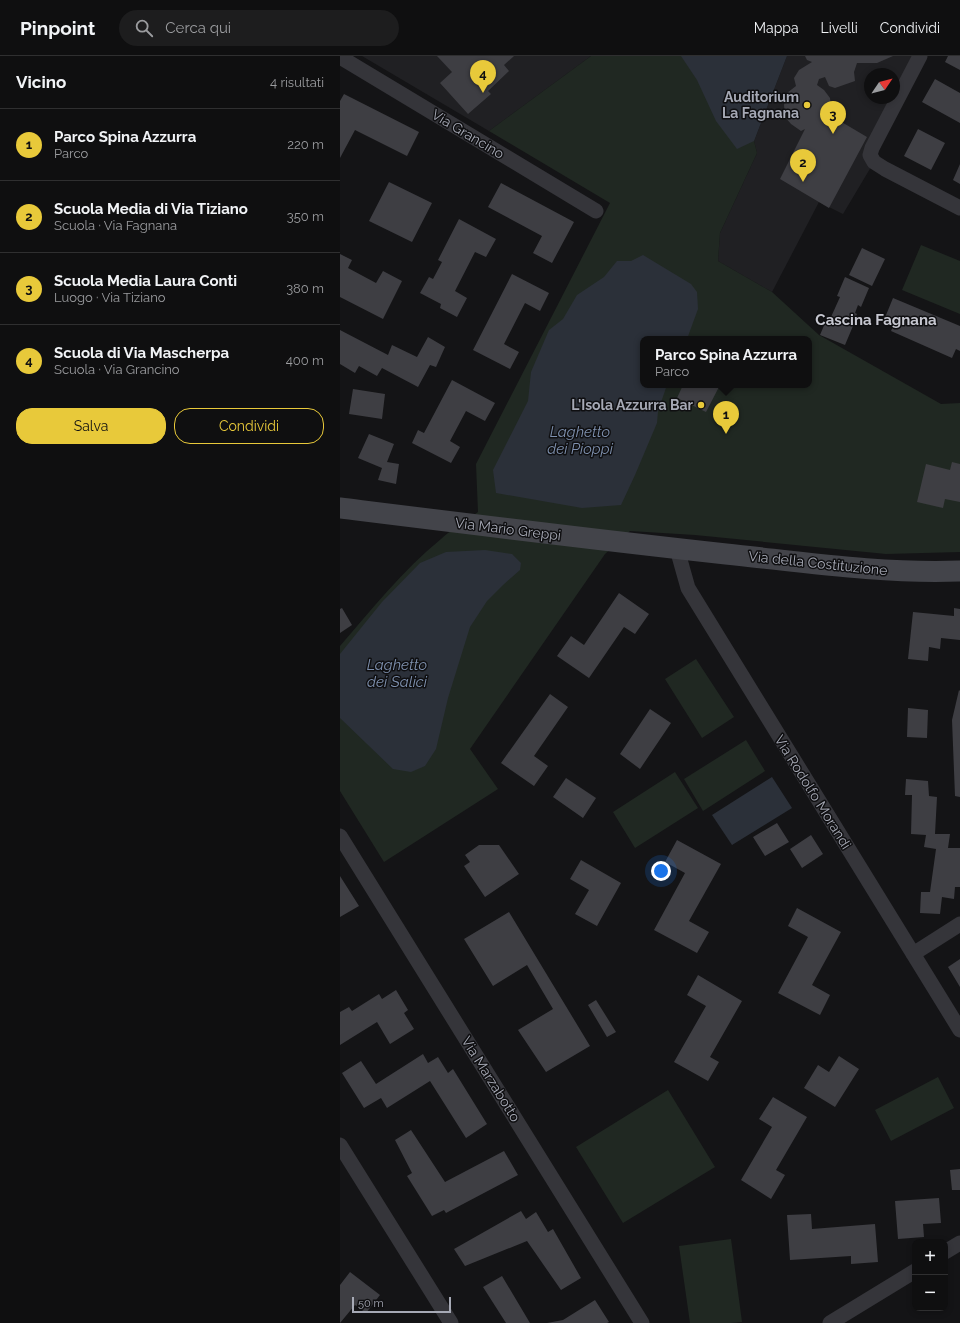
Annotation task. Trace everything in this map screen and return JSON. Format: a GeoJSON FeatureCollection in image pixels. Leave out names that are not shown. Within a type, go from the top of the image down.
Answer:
{"type":"FeatureCollection","features":[{"type":"Feature","properties":{"kind":"main road","name":"Via Mario Greppi"},"geometry":{"type":"LineString","coordinates":[[340,508],[677,549]]}},
{"type":"Feature","properties":{"kind":"main road","name":"Via della Costituzione"},"geometry":{"type":"LineString","coordinates":[[677,549],[905,572],[960,571]]}},
{"type":"Feature","properties":{"kind":"street"},"geometry":{"type":"LineString","coordinates":[[920,56],[870,154],[874,162],[885,170],[960,208]]}},
{"type":"Feature","properties":{"kind":"street","name":"Via Grancino"},"geometry":{"type":"LineString","coordinates":[[340,57],[596,212]]}},
{"type":"Feature","properties":{"kind":"street","name":"Via Rodolfo Morandi"},"geometry":{"type":"LineString","coordinates":[[677,549],[688,588],[960,1030]]}},
{"type":"Feature","properties":{"kind":"street","name":"Via Marzabotto"},"geometry":{"type":"LineString","coordinates":[[341,838],[642,1323]]}},
{"type":"Feature","properties":{"kind":"street"},"geometry":{"type":"LineString","coordinates":[[913,954],[960,924]]}},
{"type":"Feature","properties":{"kind":"street"},"geometry":{"type":"LineString","coordinates":[[340,1145],[451,1323]]}},
{"type":"Feature","properties":{"kind":"street"},"geometry":{"type":"LineString","coordinates":[[948,1250],[960,1243]]}},
{"type":"Feature","properties":{"kind":"street"},"geometry":{"type":"LineString","coordinates":[[830,1323],[912,1272]]}},
{"type":"Feature","properties":{"kind":"shaded area"},"geometry":{"type":"Polygon","coordinates":[[[362,56],[591,56],[489,131],[362,56]]]}},
{"type":"Feature","properties":{"kind":"shaded area"},"geometry":{"type":"Polygon","coordinates":[[[591,56],[784,56],[754,141],[757,153],[720,233],[718,261],[772,292],[819,335],[941,404],[960,403],[960,552],[886,554],[695,535],[630,531],[605,554],[470,749],[498,789],[384,862],[340,791],[340,646],[388,590],[427,551],[454,528],[478,512],[476,464],[610,203],[489,131],[591,56]]]}},
{"type":"Feature","properties":{"kind":"shaded area"},"geometry":{"type":"Polygon","coordinates":[[[787,56],[920,56],[900,102],[900,68],[864,68],[864,104],[899,104],[874,162],[843,214],[819,202],[772,292],[718,261],[720,233],[757,153],[754,141],[787,56]]]}},
{"type":"Feature","properties":{"kind":"shaded area"},"geometry":{"type":"Polygon","coordinates":[[[921,245],[960,261],[960,314],[902,290],[921,245]]]}},
{"type":"Feature","properties":{"kind":"shaded area"},"geometry":{"type":"Polygon","coordinates":[[[696,659],[734,717],[702,738],[665,679],[696,659]]]}},
{"type":"Feature","properties":{"kind":"shaded area"},"geometry":{"type":"Polygon","coordinates":[[[746,740],[765,771],[703,811],[684,779],[746,740]]]}},
{"type":"Feature","properties":{"kind":"shaded area"},"geometry":{"type":"Polygon","coordinates":[[[675,772],[698,808],[635,848],[613,812],[675,772]]]}},
{"type":"Feature","properties":{"kind":"shaded area"},"geometry":{"type":"Polygon","coordinates":[[[938,1077],[954,1108],[891,1141],[875,1110],[938,1077]]]}},
{"type":"Feature","properties":{"kind":"shaded area"},"geometry":{"type":"Polygon","coordinates":[[[668,1090],[715,1167],[623,1223],[576,1147],[668,1090]]]}},
{"type":"Feature","properties":{"kind":"shaded area"},"geometry":{"type":"Polygon","coordinates":[[[731,1239],[742,1322],[690,1323],[679,1246],[731,1239]]]}},
{"type":"Feature","properties":{"kind":"water"},"geometry":{"type":"Polygon","coordinates":[[[681,56],[787,56],[754,141],[737,149],[716,121],[697,80],[681,56]]]}},
{"type":"Feature","properties":{"kind":"water","name":"Laghetto dei Pioppi"},"geometry":{"type":"Polygon","coordinates":[[[643,255],[691,284],[697,292],[698,309],[688,336],[640,336],[640,388],[666,388],[658,411],[657,423],[621,505],[582,508],[496,493],[493,470],[528,401],[531,372],[549,330],[563,319],[577,295],[604,277],[617,261],[631,261],[643,255]]]}},
{"type":"Feature","properties":{"kind":"water","name":"Laghetto dei Salici"},"geometry":{"type":"Polygon","coordinates":[[[485,550],[512,554],[521,563],[520,570],[487,601],[470,627],[448,698],[436,749],[425,766],[411,772],[393,769],[340,718],[340,654],[382,602],[420,563],[446,552],[485,550]]]}},
{"type":"Feature","properties":{"kind":"water"},"geometry":{"type":"Polygon","coordinates":[[[772,777],[792,808],[732,845],[712,815],[772,777]]]}},
{"type":"Feature","properties":{"kind":"building"},"geometry":{"type":"Polygon","coordinates":[[[437,56],[514,56],[504,65],[509,71],[488,91],[491,94],[468,114],[440,83],[452,72],[437,56]]]}},
{"type":"Feature","properties":{"kind":"building"},"geometry":{"type":"Polygon","coordinates":[[[805,56],[893,56],[877,63],[857,63],[854,72],[855,81],[835,88],[829,86],[825,77],[819,79],[817,85],[824,90],[830,98],[831,107],[828,114],[867,137],[829,208],[780,179],[805,129],[801,131],[791,124],[785,117],[784,105],[787,93],[796,86],[794,78],[799,70],[812,62],[807,60],[805,56]]]}},
{"type":"Feature","properties":{"kind":"building"},"geometry":{"type":"Polygon","coordinates":[[[948,56],[960,56],[960,70],[945,62],[948,56]]]}},
{"type":"Feature","properties":{"kind":"building"},"geometry":{"type":"Polygon","coordinates":[[[935,79],[960,93],[960,123],[922,102],[935,79]]]}},
{"type":"Feature","properties":{"kind":"building"},"geometry":{"type":"Polygon","coordinates":[[[344,94],[419,132],[407,156],[355,130],[340,158],[340,101],[344,94]]]}},
{"type":"Feature","properties":{"kind":"building"},"geometry":{"type":"Polygon","coordinates":[[[918,129],[945,143],[931,170],[904,156],[918,129]]]}},
{"type":"Feature","properties":{"kind":"building"},"geometry":{"type":"Polygon","coordinates":[[[960,164],[960,184],[953,180],[960,164]]]}},
{"type":"Feature","properties":{"kind":"building"},"geometry":{"type":"Polygon","coordinates":[[[389,182],[432,203],[412,242],[369,221],[389,182]]]}},
{"type":"Feature","properties":{"kind":"building"},"geometry":{"type":"Polygon","coordinates":[[[501,183],[574,222],[552,263],[533,253],[542,236],[488,207],[501,183]]]}},
{"type":"Feature","properties":{"kind":"building"},"geometry":{"type":"Polygon","coordinates":[[[459,219],[496,239],[486,257],[475,252],[455,291],[467,298],[457,317],[440,308],[441,304],[420,293],[429,277],[433,279],[442,262],[438,260],[459,219]]]}},
{"type":"Feature","properties":{"kind":"building"},"geometry":{"type":"Polygon","coordinates":[[[862,248],[885,259],[872,286],[849,275],[862,248]]]}},
{"type":"Feature","properties":{"kind":"building"},"geometry":{"type":"Polygon","coordinates":[[[340,254],[352,260],[348,268],[376,283],[383,271],[402,281],[383,319],[340,297],[340,254]]]}},
{"type":"Feature","properties":{"kind":"building"},"geometry":{"type":"Polygon","coordinates":[[[512,274],[549,293],[540,311],[525,303],[504,344],[519,352],[510,369],[473,350],[512,274]]]}},
{"type":"Feature","properties":{"kind":"building"},"geometry":{"type":"Polygon","coordinates":[[[845,277],[869,288],[861,307],[858,305],[855,313],[857,314],[855,319],[853,318],[850,325],[853,326],[845,345],[820,335],[828,316],[831,317],[840,297],[837,296],[845,277]]]}},
{"type":"Feature","properties":{"kind":"building"},"geometry":{"type":"Polygon","coordinates":[[[893,298],[960,326],[960,351],[956,349],[952,358],[891,331],[894,324],[884,320],[893,298]]]}},
{"type":"Feature","properties":{"kind":"building"},"geometry":{"type":"Polygon","coordinates":[[[340,330],[388,355],[392,345],[417,357],[428,337],[445,347],[436,367],[430,365],[418,387],[382,368],[377,376],[359,366],[355,373],[340,364],[340,330]]]}},
{"type":"Feature","properties":{"kind":"building"},"geometry":{"type":"Polygon","coordinates":[[[452,380],[495,403],[485,421],[466,411],[450,441],[460,447],[451,463],[412,443],[418,430],[424,433],[452,380]]]}},
{"type":"Feature","properties":{"kind":"building","name":"L'Isola Azzurra Bar"},"geometry":{"type":"Polygon","coordinates":[[[682,388],[718,388],[706,412],[677,398],[682,388]]]}},
{"type":"Feature","properties":{"kind":"building"},"geometry":{"type":"Polygon","coordinates":[[[353,389],[385,394],[382,419],[349,414],[353,389]]]}},
{"type":"Feature","properties":{"kind":"building"},"geometry":{"type":"Polygon","coordinates":[[[369,434],[394,444],[387,462],[399,464],[396,484],[378,480],[382,468],[358,458],[369,434]]]}},
{"type":"Feature","properties":{"kind":"building"},"geometry":{"type":"Polygon","coordinates":[[[952,462],[960,464],[960,502],[945,499],[943,508],[917,502],[926,464],[950,470],[952,462]]]}},
{"type":"Feature","properties":{"kind":"building"},"geometry":{"type":"Polygon","coordinates":[[[619,593],[649,614],[635,634],[624,627],[589,678],[557,656],[571,636],[584,645],[619,593]]]}},
{"type":"Feature","properties":{"kind":"building"},"geometry":{"type":"Polygon","coordinates":[[[342,608],[352,625],[340,633],[340,609],[342,608]]]}},
{"type":"Feature","properties":{"kind":"building"},"geometry":{"type":"Polygon","coordinates":[[[954,608],[960,609],[960,640],[941,638],[940,649],[929,647],[928,661],[908,659],[913,612],[954,616],[954,608]]]}},
{"type":"Feature","properties":{"kind":"building"},"geometry":{"type":"Polygon","coordinates":[[[959,690],[960,797],[955,796],[952,720],[959,690]]]}},
{"type":"Feature","properties":{"kind":"building"},"geometry":{"type":"Polygon","coordinates":[[[550,694],[568,707],[534,756],[548,766],[534,786],[501,763],[550,694]]]}},
{"type":"Feature","properties":{"kind":"building"},"geometry":{"type":"Polygon","coordinates":[[[908,708],[928,710],[927,738],[907,737],[908,708]]]}},
{"type":"Feature","properties":{"kind":"building"},"geometry":{"type":"Polygon","coordinates":[[[650,709],[671,723],[640,769],[620,754],[650,709]]]}},
{"type":"Feature","properties":{"kind":"building"},"geometry":{"type":"Polygon","coordinates":[[[566,778],[596,798],[583,818],[553,797],[566,778]]]}},
{"type":"Feature","properties":{"kind":"building"},"geometry":{"type":"Polygon","coordinates":[[[906,779],[928,781],[929,796],[937,797],[935,834],[950,834],[948,848],[960,848],[960,887],[955,887],[954,899],[942,897],[940,914],[920,913],[921,892],[930,892],[936,849],[924,847],[926,835],[911,834],[912,795],[905,795],[906,779]]]}},
{"type":"Feature","properties":{"kind":"building"},"geometry":{"type":"Polygon","coordinates":[[[777,823],[789,842],[765,856],[753,837],[777,823]]]}},
{"type":"Feature","properties":{"kind":"building"},"geometry":{"type":"Polygon","coordinates":[[[811,835],[823,854],[802,868],[790,849],[811,835]]]}},
{"type":"Feature","properties":{"kind":"building"},"geometry":{"type":"Polygon","coordinates":[[[677,840],[721,864],[689,921],[709,932],[697,953],[654,930],[685,873],[665,862],[677,840]]]}},
{"type":"Feature","properties":{"kind":"building"},"geometry":{"type":"Polygon","coordinates":[[[479,845],[499,845],[519,874],[485,897],[464,866],[470,862],[465,855],[479,845]]]}},
{"type":"Feature","properties":{"kind":"building"},"geometry":{"type":"Polygon","coordinates":[[[581,860],[621,883],[597,926],[575,914],[589,890],[570,879],[581,860]]]}},
{"type":"Feature","properties":{"kind":"building"},"geometry":{"type":"Polygon","coordinates":[[[340,876],[359,906],[340,917],[340,876]]]}},
{"type":"Feature","properties":{"kind":"building"},"geometry":{"type":"Polygon","coordinates":[[[797,908],[841,932],[812,985],[830,995],[820,1015],[778,993],[808,937],[788,926],[797,908]]]}},
{"type":"Feature","properties":{"kind":"building"},"geometry":{"type":"Polygon","coordinates":[[[509,912],[590,1046],[546,1072],[518,1030],[553,1009],[527,965],[493,986],[464,939],[509,912]]]}},
{"type":"Feature","properties":{"kind":"building"},"geometry":{"type":"Polygon","coordinates":[[[960,959],[960,987],[948,967],[960,959]]]}},
{"type":"Feature","properties":{"kind":"building"},"geometry":{"type":"Polygon","coordinates":[[[698,975],[742,1001],[710,1057],[719,1062],[708,1081],[674,1062],[706,1006],[687,995],[698,975]]]}},
{"type":"Feature","properties":{"kind":"building"},"geometry":{"type":"Polygon","coordinates":[[[396,990],[408,1010],[404,1013],[414,1029],[390,1044],[377,1022],[340,1045],[340,1012],[349,1007],[352,1011],[379,994],[382,999],[396,990]]]}},
{"type":"Feature","properties":{"kind":"building"},"geometry":{"type":"Polygon","coordinates":[[[596,1000],[616,1032],[607,1037],[588,1005],[596,1000]]]}},
{"type":"Feature","properties":{"kind":"building"},"geometry":{"type":"Polygon","coordinates":[[[423,1054],[428,1063],[438,1057],[448,1073],[453,1069],[487,1124],[466,1138],[430,1081],[387,1108],[381,1098],[364,1108],[342,1073],[361,1061],[376,1084],[423,1054]]]}},
{"type":"Feature","properties":{"kind":"building"},"geometry":{"type":"Polygon","coordinates":[[[839,1056],[859,1069],[835,1107],[804,1088],[818,1065],[829,1072],[839,1056]]]}},
{"type":"Feature","properties":{"kind":"building"},"geometry":{"type":"Polygon","coordinates":[[[773,1097],[807,1117],[776,1170],[785,1175],[771,1199],[741,1180],[772,1127],[759,1119],[773,1097]]]}},
{"type":"Feature","properties":{"kind":"building"},"geometry":{"type":"Polygon","coordinates":[[[411,1130],[445,1182],[504,1151],[518,1175],[446,1213],[444,1210],[432,1216],[407,1176],[412,1173],[395,1140],[411,1130]]]}},
{"type":"Feature","properties":{"kind":"building"},"geometry":{"type":"Polygon","coordinates":[[[960,1169],[960,1190],[952,1190],[950,1170],[960,1169]]]}},
{"type":"Feature","properties":{"kind":"building"},"geometry":{"type":"Polygon","coordinates":[[[939,1198],[941,1223],[923,1224],[924,1237],[898,1239],[895,1201],[939,1198]]]}},
{"type":"Feature","properties":{"kind":"building"},"geometry":{"type":"Polygon","coordinates":[[[521,1211],[526,1219],[536,1212],[548,1232],[553,1229],[581,1278],[561,1290],[527,1241],[465,1266],[454,1249],[521,1211]]]}},
{"type":"Feature","properties":{"kind":"building"},"geometry":{"type":"Polygon","coordinates":[[[811,1214],[812,1229],[875,1224],[878,1262],[851,1264],[851,1256],[790,1260],[787,1215],[811,1214]]]}},
{"type":"Feature","properties":{"kind":"building"},"geometry":{"type":"Polygon","coordinates":[[[350,1272],[380,1295],[366,1313],[355,1305],[340,1323],[340,1285],[350,1272]]]}},
{"type":"Feature","properties":{"kind":"building"},"geometry":{"type":"Polygon","coordinates":[[[502,1276],[530,1323],[506,1323],[483,1287],[502,1276]]]}},
{"type":"Feature","properties":{"kind":"building"},"geometry":{"type":"Polygon","coordinates":[[[595,1300],[609,1322],[547,1323],[563,1320],[595,1300]]]}},
{"type":"Feature","properties":{"kind":"place","name":"Scuola di Via Mascherpa"},"geometry":{"type":"Point","coordinates":[483,93]}},
{"type":"Feature","properties":{"kind":"place","name":"Auditorium La Fagnana"},"geometry":{"type":"Point","coordinates":[807,105]}},
{"type":"Feature","properties":{"kind":"place","name":"Scuola Media Laura Conti"},"geometry":{"type":"Point","coordinates":[833,134]}},
{"type":"Feature","properties":{"kind":"place","name":"Scuola Media di Via Tiziano"},"geometry":{"type":"Point","coordinates":[803,182]}},
{"type":"Feature","properties":{"kind":"place","name":"L'Isola Azzurra Bar"},"geometry":{"type":"Point","coordinates":[701,405]}},
{"type":"Feature","properties":{"kind":"place","name":"Parco Spina Azzurra"},"geometry":{"type":"Point","coordinates":[726,434]}},
{"type":"Feature","properties":{"kind":"district","name":"Cascina Fagnana"},"geometry":{"type":"Point","coordinates":[876,320]}}]}
